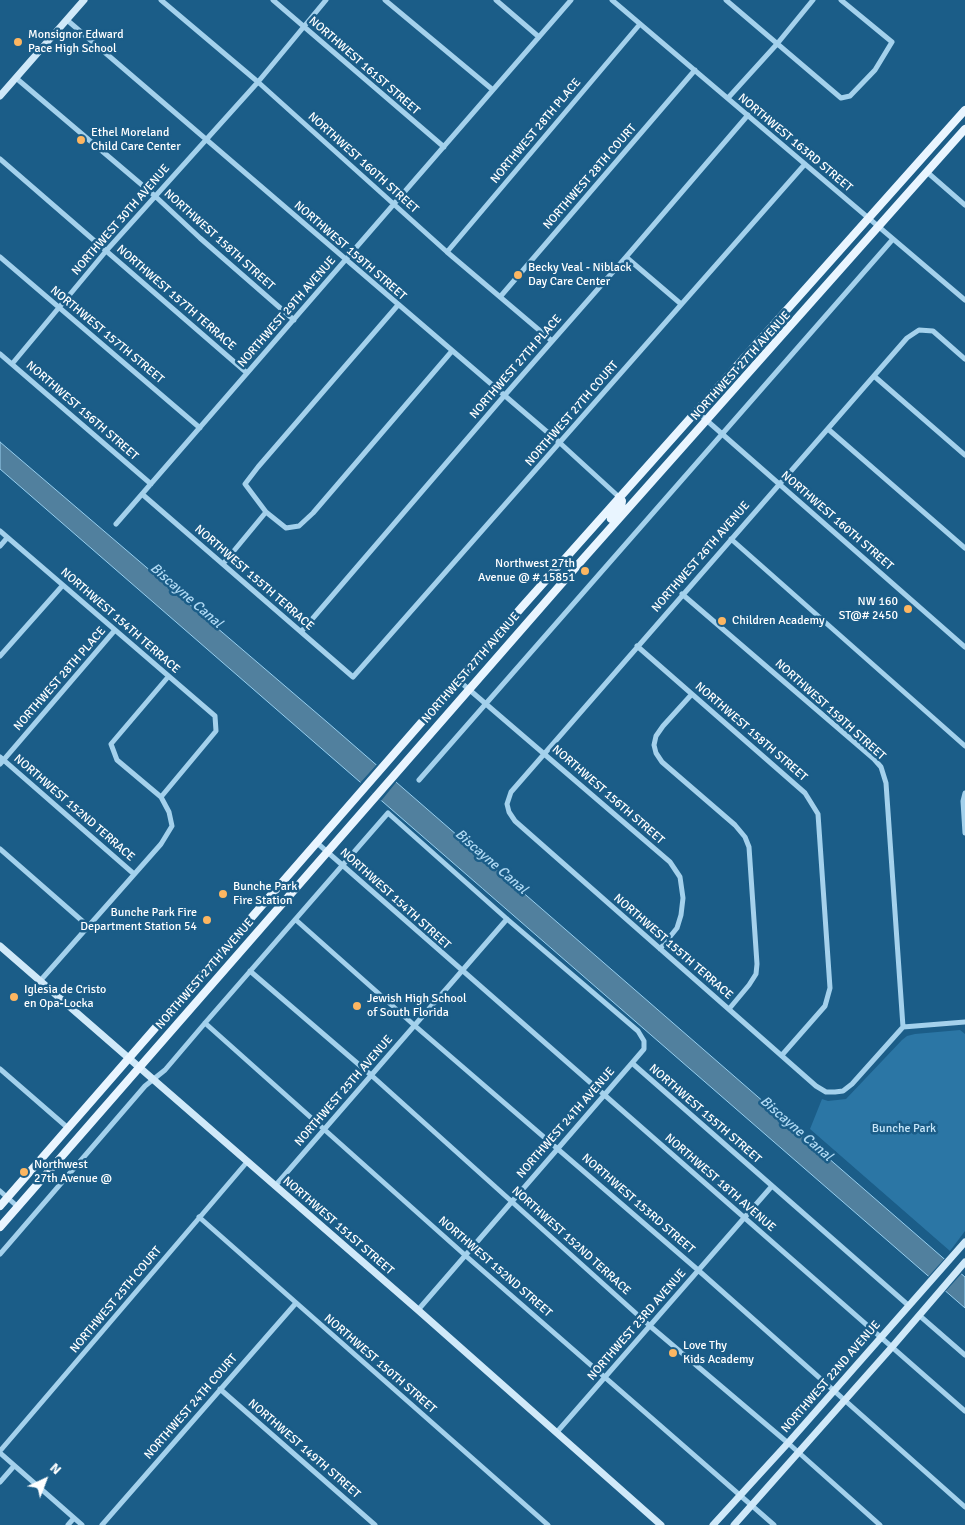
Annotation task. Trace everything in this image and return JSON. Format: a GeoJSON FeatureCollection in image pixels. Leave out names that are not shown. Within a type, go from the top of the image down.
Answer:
{"type":"FeatureCollection","features":[{"type":"Feature","properties":{"kind":"main road","name":"NORTHWEST 27TH AVENUE"},"geometry":{"type":"LineString","coordinates":[[0,1206],[619,497],[965,110]]}},
{"type":"Feature","properties":{"kind":"main road","name":"NORTHWEST 27TH AVENUE"},"geometry":{"type":"LineString","coordinates":[[0,1227],[468,688],[965,129]]}},
{"type":"Feature","properties":{"kind":"main road"},"geometry":{"type":"LineString","coordinates":[[803,291],[814,300]]}},
{"type":"Feature","properties":{"kind":"main road"},"geometry":{"type":"LineString","coordinates":[[583,558],[583,551],[621,507],[622,501],[619,497]]}},
{"type":"Feature","properties":{"kind":"main road"},"geometry":{"type":"LineString","coordinates":[[241,929],[251,938]]}},
{"type":"Feature","properties":{"kind":"street"},"geometry":{"type":"LineString","coordinates":[[0,96],[84,0]]}},
{"type":"Feature","properties":{"kind":"street","name":"NORTHWEST 160TH STREET"},"geometry":{"type":"LineString","coordinates":[[161,0],[258,82],[447,252],[552,341]]}},
{"type":"Feature","properties":{"kind":"street","name":"NORTHWEST 161ST STREET"},"geometry":{"type":"LineString","coordinates":[[273,0],[444,147]]}},
{"type":"Feature","properties":{"kind":"street","name":"NORTHWEST 30TH AVENUE"},"geometry":{"type":"LineString","coordinates":[[12,364],[106,251],[258,82],[326,0]]}},
{"type":"Feature","properties":{"kind":"street"},"geometry":{"type":"LineString","coordinates":[[385,0],[493,90]]}},
{"type":"Feature","properties":{"kind":"street"},"geometry":{"type":"LineString","coordinates":[[496,0],[539,38]]}},
{"type":"Feature","properties":{"kind":"street","name":"NORTHWEST 29TH AVENUE"},"geometry":{"type":"LineString","coordinates":[[116,524],[571,0]]}},
{"type":"Feature","properties":{"kind":"street","name":"NORTHWEST 163RD STREET"},"geometry":{"type":"LineString","coordinates":[[612,0],[965,300]]}},
{"type":"Feature","properties":{"kind":"street"},"geometry":{"type":"LineString","coordinates":[[726,0],[841,98],[850,96],[875,70],[892,42],[841,0]]}},
{"type":"Feature","properties":{"kind":"street"},"geometry":{"type":"LineString","coordinates":[[728,98],[777,44],[813,0]]}},
{"type":"Feature","properties":{"kind":"street","name":"NORTHWEST 159TH STREET"},"geometry":{"type":"LineString","coordinates":[[67,20],[398,306],[560,443],[619,497]]}},
{"type":"Feature","properties":{"kind":"street","name":"NORTHWEST 28TH PLACE"},"geometry":{"type":"LineString","coordinates":[[447,252],[640,24]]}},
{"type":"Feature","properties":{"kind":"street","name":"NORTHWEST 28TH COURT"},"geometry":{"type":"LineString","coordinates":[[500,297],[695,70]]}},
{"type":"Feature","properties":{"kind":"street","name":"NORTHWEST 158TH STREET"},"geometry":{"type":"LineString","coordinates":[[16,78],[155,196],[294,320]]}},
{"type":"Feature","properties":{"kind":"street","name":"NORTHWEST 27TH PLACE"},"geometry":{"type":"LineString","coordinates":[[301,632],[748,115]]}},
{"type":"Feature","properties":{"kind":"street","name":"NORTHWEST 157TH TERRACE"},"geometry":{"type":"LineString","coordinates":[[0,160],[247,373]]}},
{"type":"Feature","properties":{"kind":"street","name":"NORTHWEST 27TH COURT"},"geometry":{"type":"LineString","coordinates":[[353,677],[805,164]]}},
{"type":"Feature","properties":{"kind":"street"},"geometry":{"type":"LineString","coordinates":[[927,172],[965,205]]}},
{"type":"Feature","properties":{"kind":"street"},"geometry":{"type":"LineString","coordinates":[[419,780],[893,239]]}},
{"type":"Feature","properties":{"kind":"street","name":"NORTHWEST 157TH STREET"},"geometry":{"type":"LineString","coordinates":[[0,257],[200,428]]}},
{"type":"Feature","properties":{"kind":"street"},"geometry":{"type":"LineString","coordinates":[[626,257],[681,304]]}},
{"type":"Feature","properties":{"kind":"street"},"geometry":{"type":"LineString","coordinates":[[398,306],[245,484],[266,512],[286,528],[299,526],[313,513],[452,351]]}},
{"type":"Feature","properties":{"kind":"street","name":"NORTHWEST 26TH AVENUE"},"geometry":{"type":"LineString","coordinates":[[507,804],[511,792],[544,753],[907,338],[919,330],[933,331],[965,359]]}},
{"type":"Feature","properties":{"kind":"street","name":"NORTHWEST 156TH STREET"},"geometry":{"type":"LineString","coordinates":[[0,354],[151,484]]}},
{"type":"Feature","properties":{"kind":"street"},"geometry":{"type":"LineString","coordinates":[[874,376],[965,455]]}},
{"type":"Feature","properties":{"kind":"street","name":"NORTHWEST 160TH STREET"},"geometry":{"type":"LineString","coordinates":[[696,411],[965,647]]}},
{"type":"Feature","properties":{"kind":"street"},"geometry":{"type":"LineString","coordinates":[[828,429],[965,548]]}},
{"type":"Feature","properties":{"kind":"street","name":"NORTHWEST 155TH TERRACE"},"geometry":{"type":"LineString","coordinates":[[142,494],[353,677]]}},
{"type":"Feature","properties":{"kind":"street"},"geometry":{"type":"LineString","coordinates":[[223,564],[266,512]]}},
{"type":"Feature","properties":{"kind":"street","name":"NORTHWEST 154TH TERRACE"},"geometry":{"type":"LineString","coordinates":[[0,531],[214,716],[216,731],[160,797]]}},
{"type":"Feature","properties":{"kind":"street"},"geometry":{"type":"LineString","coordinates":[[0,546],[7,538]]}},
{"type":"Feature","properties":{"kind":"street"},"geometry":{"type":"LineString","coordinates":[[731,539],[965,746]]}},
{"type":"Feature","properties":{"kind":"street"},"geometry":{"type":"LineString","coordinates":[[0,656],[63,585]]}},
{"type":"Feature","properties":{"kind":"street","name":"NORTHWEST 159TH STREET"},"geometry":{"type":"LineString","coordinates":[[682,594],[874,759],[882,768],[886,783],[903,1027]]}},
{"type":"Feature","properties":{"kind":"street","name":"NORTHWEST 28TH PLACE"},"geometry":{"type":"LineString","coordinates":[[1,760],[115,630]]}},
{"type":"Feature","properties":{"kind":"street","name":"NORTHWEST 158TH STREET"},"geometry":{"type":"LineString","coordinates":[[637,646],[805,793],[818,814],[830,988],[824,1006],[782,1055]]}},
{"type":"Feature","properties":{"kind":"street"},"geometry":{"type":"LineString","coordinates":[[40,981],[161,844],[172,826],[169,812],[160,797],[117,760],[111,744],[168,677]]}},
{"type":"Feature","properties":{"kind":"street","name":"NORTHWEST 156TH STREET"},"geometry":{"type":"LineString","coordinates":[[458,680],[670,862],[680,877],[681,915],[677,928],[660,949]]}},
{"type":"Feature","properties":{"kind":"street"},"geometry":{"type":"LineString","coordinates":[[692,694],[663,726],[656,736],[654,745],[656,753],[662,762],[735,825],[745,837],[749,847],[758,964],[756,974],[749,985],[729,1009]]}},
{"type":"Feature","properties":{"kind":"street","name":"NORTHWEST 152ND TERRACE"},"geometry":{"type":"LineString","coordinates":[[1,760],[134,874]]}},
{"type":"Feature","properties":{"kind":"street"},"geometry":{"type":"LineString","coordinates":[[965,792],[963,801],[965,833]]}},
{"type":"Feature","properties":{"kind":"street","name":"NORTHWEST 155TH TERRACE"},"geometry":{"type":"LineString","coordinates":[[507,804],[509,812],[515,821],[816,1086],[826,1092],[843,1091],[852,1084],[903,1027]]}},
{"type":"Feature","properties":{"kind":"street","name":"NORTHWEST 155TH STREET"},"geometry":{"type":"LineString","coordinates":[[343,866],[388,813],[507,919],[638,1031],[644,1041],[644,1049],[632,1063],[908,1305]]}},
{"type":"Feature","properties":{"kind":"street","name":"NORTHWEST 154TH STREET"},"geometry":{"type":"LineString","coordinates":[[316,842],[462,971]]}},
{"type":"Feature","properties":{"kind":"street"},"geometry":{"type":"LineString","coordinates":[[0,849],[88,926]]}},
{"type":"Feature","properties":{"kind":"street"},"geometry":{"type":"LineString","coordinates":[[0,1254],[145,1086],[165,1070],[204,1023],[343,866]]}},
{"type":"Feature","properties":{"kind":"street","name":"NORTHWEST 25TH AVENUE"},"geometry":{"type":"LineString","coordinates":[[275,1186],[507,919]]}},
{"type":"Feature","properties":{"kind":"street","name":"NORTHWEST 153RD STREET"},"geometry":{"type":"LineString","coordinates":[[296,920],[414,1025],[698,1270],[965,1507]]}},
{"type":"Feature","properties":{"kind":"street","name":"NORTHWEST 151ST STREET"},"geometry":{"type":"LineString","coordinates":[[0,946],[418,1310],[661,1525]]}},
{"type":"Feature","properties":{"kind":"street","name":"NORTHWEST 152ND TERRACE"},"geometry":{"type":"LineString","coordinates":[[250,971],[371,1075],[650,1326],[788,1443],[880,1525]]}},
{"type":"Feature","properties":{"kind":"street","name":"NORTHWEST 18TH AVENUE"},"geometry":{"type":"LineString","coordinates":[[462,971],[965,1411]]}},
{"type":"Feature","properties":{"kind":"street"},"geometry":{"type":"LineString","coordinates":[[903,1027],[965,1022]]}},
{"type":"Feature","properties":{"kind":"street","name":"NORTHWEST 152ND STREET"},"geometry":{"type":"LineString","coordinates":[[204,1023],[466,1256],[774,1525]]}},
{"type":"Feature","properties":{"kind":"street","name":"NORTHWEST 24TH AVENUE"},"geometry":{"type":"LineString","coordinates":[[418,1310],[632,1063]]}},
{"type":"Feature","properties":{"kind":"street"},"geometry":{"type":"LineString","coordinates":[[0,1069],[68,1128]]}},
{"type":"Feature","properties":{"kind":"street","name":"NORTHWEST 25TH COURT"},"geometry":{"type":"LineString","coordinates":[[0,1452],[247,1162]]}},
{"type":"Feature","properties":{"kind":"street","name":"NORTHWEST 23RD AVENUE"},"geometry":{"type":"LineString","coordinates":[[557,1432],[772,1186]]}},
{"type":"Feature","properties":{"kind":"street"},"geometry":{"type":"LineString","coordinates":[[0,1191],[18,1207]]}},
{"type":"Feature","properties":{"kind":"street","name":"NORTHWEST 150TH STREET"},"geometry":{"type":"LineString","coordinates":[[199,1217],[548,1525]]}},
{"type":"Feature","properties":{"kind":"street","name":"NORTHWEST 22ND AVENUE"},"geometry":{"type":"LineString","coordinates":[[713,1525],[965,1242]]}},
{"type":"Feature","properties":{"kind":"street","name":"NORTHWEST 22ND AVENUE"},"geometry":{"type":"LineString","coordinates":[[734,1525],[920,1316],[963,1264]]}},
{"type":"Feature","properties":{"kind":"street","name":"NORTHWEST 24TH COURT"},"geometry":{"type":"LineString","coordinates":[[102,1525],[296,1303]]}},
{"type":"Feature","properties":{"kind":"street"},"geometry":{"type":"LineString","coordinates":[[920,1316],[965,1355]]}},
{"type":"Feature","properties":{"kind":"street","name":"NORTHWEST 149TH STREET"},"geometry":{"type":"LineString","coordinates":[[220,1389],[375,1525]]}},
{"type":"Feature","properties":{"kind":"street"},"geometry":{"type":"LineString","coordinates":[[0,1452],[82,1525]]}},
{"type":"Feature","properties":{"kind":"street"},"geometry":{"type":"LineString","coordinates":[[0,1482],[14,1466]]}},
{"type":"Feature","properties":{"kind":"street"},"geometry":{"type":"LineString","coordinates":[[68,1525],[74,1518]]}},
{"type":"Feature","properties":{"kind":"green space","name":"Bunche Park"},"geometry":{"type":"Polygon","coordinates":[[[960,1030],[965,1034],[965,1231],[950,1251],[810,1129],[822,1099],[828,1101],[846,1099],[907,1036],[960,1030]]]}},
{"type":"Feature","properties":{"kind":"shaded area"},"geometry":{"type":"Polygon","coordinates":[[[0,442],[327,722],[965,1277],[965,1308],[0,469],[0,442]]]}},
{"type":"Feature","properties":{"kind":"pier"},"geometry":{"type":"Polygon","coordinates":[[[378,763],[398,780],[381,801],[360,783],[378,763]]]}},
{"type":"Feature","properties":{"kind":"pier"},"geometry":{"type":"Polygon","coordinates":[[[946,1257],[963,1272],[944,1293],[927,1278],[946,1257]]]}},
{"type":"Feature","properties":{"kind":"place","name":"Monsignor Edward Pace High School"},"geometry":{"type":"Point","coordinates":[18,42]}},
{"type":"Feature","properties":{"kind":"place","name":"Ethel Moreland Child Care Center"},"geometry":{"type":"Point","coordinates":[81,140]}},
{"type":"Feature","properties":{"kind":"place","name":"Becky Veal - Niblack Day Care Center"},"geometry":{"type":"Point","coordinates":[518,275]}},
{"type":"Feature","properties":{"kind":"place","name":"Northwest 27th Avenue @ # 15851"},"geometry":{"type":"Point","coordinates":[585,571]}},
{"type":"Feature","properties":{"kind":"place","name":"NW 160 ST@# 2450"},"geometry":{"type":"Point","coordinates":[908,609]}},
{"type":"Feature","properties":{"kind":"place","name":"Children Academy"},"geometry":{"type":"Point","coordinates":[722,621]}},
{"type":"Feature","properties":{"kind":"place","name":"Bunche Park Fire Station"},"geometry":{"type":"Point","coordinates":[223,894]}},
{"type":"Feature","properties":{"kind":"place","name":"Bunche Park Fire Department Station 54"},"geometry":{"type":"Point","coordinates":[207,920]}},
{"type":"Feature","properties":{"kind":"place","name":"Iglesia de Cristo en Opa-Locka"},"geometry":{"type":"Point","coordinates":[14,997]}},
{"type":"Feature","properties":{"kind":"place","name":"Jewish High School of South Florida"},"geometry":{"type":"Point","coordinates":[357,1006]}},
{"type":"Feature","properties":{"kind":"place","name":"Northwest 27th Avenue @"},"geometry":{"type":"Point","coordinates":[24,1172]}},
{"type":"Feature","properties":{"kind":"place","name":"Love Thy Kids Academy"},"geometry":{"type":"Point","coordinates":[673,1353]}},
{"type":"Feature","properties":{"kind":"water label","name":"Biscayne Canal"},"geometry":{"type":"Point","coordinates":[186,596]}},
{"type":"Feature","properties":{"kind":"water label","name":"Biscayne Canal"},"geometry":{"type":"Point","coordinates":[491,862]}},
{"type":"Feature","properties":{"kind":"water label","name":"Biscayne Canal"},"geometry":{"type":"Point","coordinates":[796,1129]}}]}
